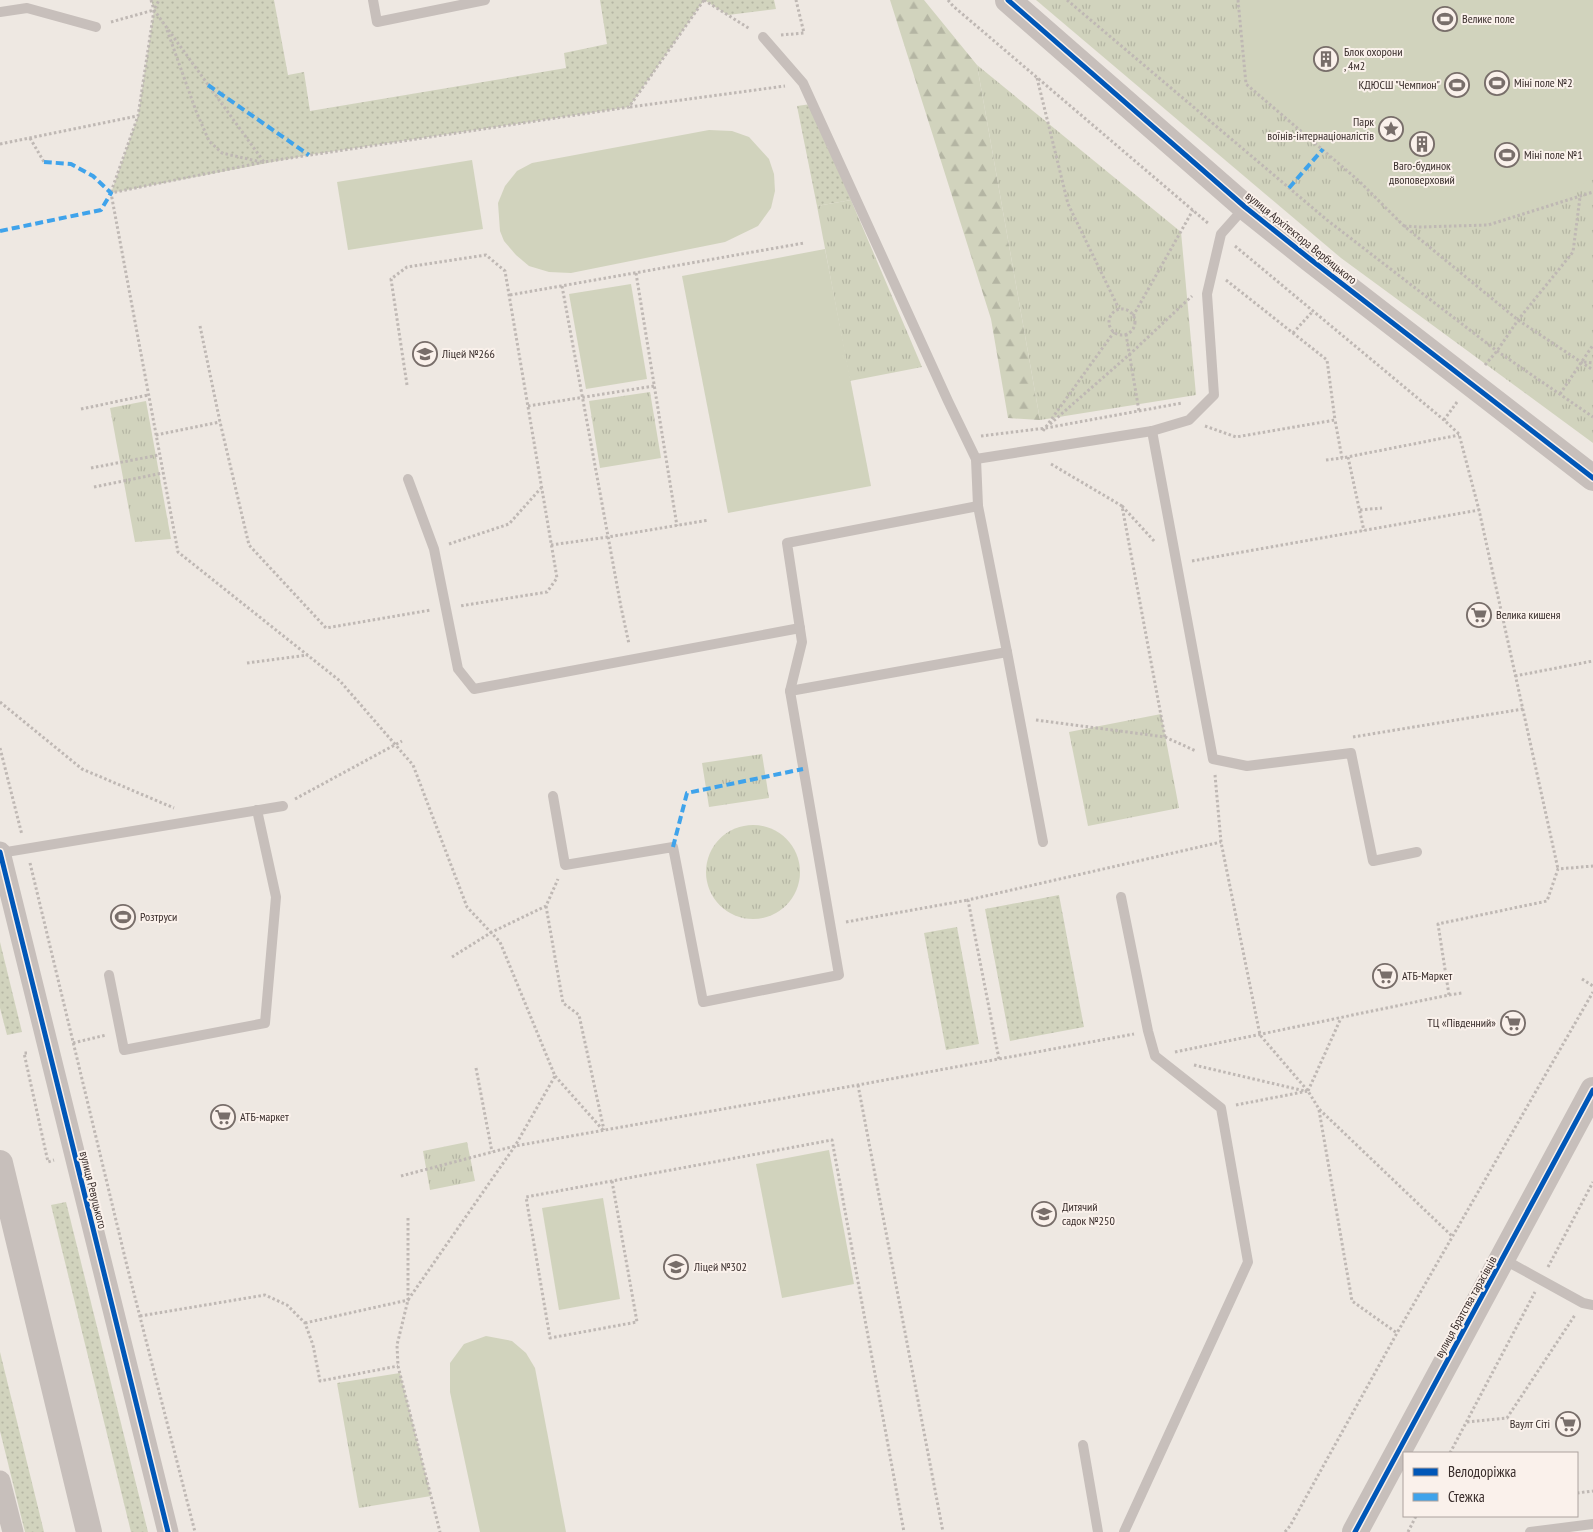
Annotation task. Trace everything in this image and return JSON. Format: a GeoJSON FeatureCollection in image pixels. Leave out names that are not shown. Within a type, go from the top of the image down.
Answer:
{"type":"FeatureCollection","features":[{"type":"Feature","properties":{"kind":"street","name":"вулиця Архітектора Вербицького"},"geometry":{"type":"LineString","coordinates":[[1008,0],[1245,207],[1593,478]]}},
{"type":"Feature","properties":{"kind":"street","name":"вулиця Ревуцького"},"geometry":{"type":"LineString","coordinates":[[0,853],[168,1532]]}},
{"type":"Feature","properties":{"kind":"street","name":"вулиця Братства тарасівців"},"geometry":{"type":"LineString","coordinates":[[1355,1532],[1593,1090]]}},
{"type":"Feature","properties":{"kind":"street"},"geometry":{"type":"LineString","coordinates":[[0,1164],[89,1532]]}},
{"type":"Feature","properties":{"kind":"street"},"geometry":{"type":"LineString","coordinates":[[0,1481],[13,1532]]}},
{"type":"Feature","properties":{"kind":"lane"},"geometry":{"type":"LineString","coordinates":[[373,0],[377,22],[485,0]]}},
{"type":"Feature","properties":{"kind":"lane"},"geometry":{"type":"LineString","coordinates":[[0,12],[27,8],[96,27]]}},
{"type":"Feature","properties":{"kind":"lane"},"geometry":{"type":"LineString","coordinates":[[763,37],[803,84],[976,459],[978,506],[1043,842]]}},
{"type":"Feature","properties":{"kind":"lane"},"geometry":{"type":"LineString","coordinates":[[976,459],[1152,431],[1189,420],[1214,395],[1207,294],[1221,234],[1245,207]]}},
{"type":"Feature","properties":{"kind":"lane"},"geometry":{"type":"LineString","coordinates":[[1152,431],[1213,760],[1247,766],[1352,752],[1373,860],[1417,852]]}},
{"type":"Feature","properties":{"kind":"lane"},"geometry":{"type":"LineString","coordinates":[[408,479],[434,549],[458,669],[474,689],[800,628]]}},
{"type":"Feature","properties":{"kind":"lane"},"geometry":{"type":"LineString","coordinates":[[553,796],[565,864],[673,847],[703,1002],[839,975],[790,691],[802,642],[787,543],[978,506]]}},
{"type":"Feature","properties":{"kind":"lane"},"geometry":{"type":"LineString","coordinates":[[790,691],[1007,652]]}},
{"type":"Feature","properties":{"kind":"lane"},"geometry":{"type":"LineString","coordinates":[[0,853],[283,806]]}},
{"type":"Feature","properties":{"kind":"lane"},"geometry":{"type":"LineString","coordinates":[[109,975],[124,1050],[265,1023],[276,897],[257,810]]}},
{"type":"Feature","properties":{"kind":"lane"},"geometry":{"type":"LineString","coordinates":[[1121,897],[1148,1031],[1155,1056],[1221,1108],[1248,1262],[1124,1532]]}},
{"type":"Feature","properties":{"kind":"lane"},"geometry":{"type":"LineString","coordinates":[[1503,1259],[1588,1304]]}},
{"type":"Feature","properties":{"kind":"lane"},"geometry":{"type":"LineString","coordinates":[[1083,1445],[1098,1532]]}},
{"type":"Feature","properties":{"kind":"lane"},"geometry":{"type":"LineString","coordinates":[[1530,1532],[1593,1524]]}},
{"type":"Feature","properties":{"kind":"path"},"geometry":{"type":"LineString","coordinates":[[150,0],[154,10],[264,162]]}},
{"type":"Feature","properties":{"kind":"path"},"geometry":{"type":"LineString","coordinates":[[159,0],[154,10],[138,116],[111,193],[178,552],[340,681],[413,766],[467,907],[500,942],[555,1076],[604,1130]]}},
{"type":"Feature","properties":{"kind":"path"},"geometry":{"type":"LineString","coordinates":[[629,107],[704,0],[763,37],[804,33],[796,0]]}},
{"type":"Feature","properties":{"kind":"path"},"geometry":{"type":"LineString","coordinates":[[948,0],[1037,78],[1459,434],[1479,510],[1558,869],[1547,901],[1438,924],[1449,995]]}},
{"type":"Feature","properties":{"kind":"path"},"geometry":{"type":"LineString","coordinates":[[1066,0],[1327,220],[1497,351],[1593,417]]}},
{"type":"Feature","properties":{"kind":"path"},"geometry":{"type":"LineString","coordinates":[[1238,0],[1246,84],[1360,181],[1404,226],[1518,320],[1593,370]]}},
{"type":"Feature","properties":{"kind":"path"},"geometry":{"type":"LineString","coordinates":[[96,27],[154,10]]}},
{"type":"Feature","properties":{"kind":"path"},"geometry":{"type":"LineString","coordinates":[[166,27],[196,111],[209,141],[222,153],[264,162]]}},
{"type":"Feature","properties":{"kind":"path"},"geometry":{"type":"LineString","coordinates":[[1037,78],[1068,204],[1119,309]]}},
{"type":"Feature","properties":{"kind":"path"},"geometry":{"type":"LineString","coordinates":[[111,193],[264,162],[629,107],[803,84]]}},
{"type":"Feature","properties":{"kind":"path"},"geometry":{"type":"LineString","coordinates":[[0,144],[138,116]]}},
{"type":"Feature","properties":{"kind":"path"},"geometry":{"type":"LineString","coordinates":[[30,138],[44,162]]}},
{"type":"Feature","properties":{"kind":"path"},"geometry":{"type":"LineString","coordinates":[[1404,226],[1488,225],[1593,192]]}},
{"type":"Feature","properties":{"kind":"path"},"geometry":{"type":"LineString","coordinates":[[1444,420],[1497,351],[1518,320],[1573,252],[1580,197]]}},
{"type":"Feature","properties":{"kind":"path"},"geometry":{"type":"LineString","coordinates":[[1133,316],[1127,310],[1119,309],[1112,313],[1109,321],[1111,329],[1118,334],[1126,334],[1132,328],[1134,324],[1133,316],[1193,210]]}},
{"type":"Feature","properties":{"kind":"path"},"geometry":{"type":"LineString","coordinates":[[510,295],[804,243]]}},
{"type":"Feature","properties":{"kind":"path"},"geometry":{"type":"LineString","coordinates":[[200,326],[248,545],[326,628],[547,592],[557,578],[505,271],[486,255],[407,267],[391,279],[407,385]]}},
{"type":"Feature","properties":{"kind":"path"},"geometry":{"type":"LineString","coordinates":[[1213,269],[1327,360],[1342,458]]}},
{"type":"Feature","properties":{"kind":"path"},"geometry":{"type":"LineString","coordinates":[[636,273],[677,526]]}},
{"type":"Feature","properties":{"kind":"path"},"geometry":{"type":"LineString","coordinates":[[562,286],[621,607],[633,659]]}},
{"type":"Feature","properties":{"kind":"path"},"geometry":{"type":"LineString","coordinates":[[1046,428],[1130,354],[1194,293],[1194,302]]}},
{"type":"Feature","properties":{"kind":"path"},"geometry":{"type":"LineString","coordinates":[[1293,333],[1313,311]]}},
{"type":"Feature","properties":{"kind":"path"},"geometry":{"type":"LineString","coordinates":[[1114,332],[1030,451],[1122,506],[1176,564],[1479,510]]}},
{"type":"Feature","properties":{"kind":"path"},"geometry":{"type":"LineString","coordinates":[[1126,334],[1139,411]]}},
{"type":"Feature","properties":{"kind":"path"},"geometry":{"type":"LineString","coordinates":[[1560,394],[1593,345]]}},
{"type":"Feature","properties":{"kind":"path"},"geometry":{"type":"LineString","coordinates":[[1581,362],[1593,364]]}},
{"type":"Feature","properties":{"kind":"path"},"geometry":{"type":"LineString","coordinates":[[528,406],[654,386]]}},
{"type":"Feature","properties":{"kind":"path"},"geometry":{"type":"LineString","coordinates":[[81,409],[148,395]]}},
{"type":"Feature","properties":{"kind":"path"},"geometry":{"type":"LineString","coordinates":[[966,438],[1046,428],[1188,402]]}},
{"type":"Feature","properties":{"kind":"path"},"geometry":{"type":"LineString","coordinates":[[1189,420],[1236,436],[1335,420]]}},
{"type":"Feature","properties":{"kind":"path"},"geometry":{"type":"LineString","coordinates":[[156,435],[220,422]]}},
{"type":"Feature","properties":{"kind":"path"},"geometry":{"type":"LineString","coordinates":[[1326,460],[1459,434]]}},
{"type":"Feature","properties":{"kind":"path"},"geometry":{"type":"LineString","coordinates":[[91,468],[160,455]]}},
{"type":"Feature","properties":{"kind":"path"},"geometry":{"type":"LineString","coordinates":[[1348,457],[1364,531]]}},
{"type":"Feature","properties":{"kind":"path"},"geometry":{"type":"LineString","coordinates":[[94,486],[163,473]]}},
{"type":"Feature","properties":{"kind":"path"},"geometry":{"type":"LineString","coordinates":[[434,549],[509,524],[542,488]]}},
{"type":"Feature","properties":{"kind":"path"},"geometry":{"type":"LineString","coordinates":[[1122,506],[1165,737]]}},
{"type":"Feature","properties":{"kind":"path"},"geometry":{"type":"LineString","coordinates":[[1360,510],[1382,508]]}},
{"type":"Feature","properties":{"kind":"path"},"geometry":{"type":"LineString","coordinates":[[551,545],[709,520]]}},
{"type":"Feature","properties":{"kind":"path"},"geometry":{"type":"LineString","coordinates":[[247,663],[308,655]]}},
{"type":"Feature","properties":{"kind":"path"},"geometry":{"type":"LineString","coordinates":[[1515,676],[1593,661]]}},
{"type":"Feature","properties":{"kind":"path"},"geometry":{"type":"LineString","coordinates":[[0,702],[82,769],[202,820]]}},
{"type":"Feature","properties":{"kind":"path"},"geometry":{"type":"LineString","coordinates":[[1348,737],[1523,709]]}},
{"type":"Feature","properties":{"kind":"path"},"geometry":{"type":"LineString","coordinates":[[1020,718],[1165,737],[1213,760],[1221,842],[1260,1035],[1308,1091],[1319,1109],[1453,1237]]}},
{"type":"Feature","properties":{"kind":"path"},"geometry":{"type":"LineString","coordinates":[[283,806],[402,741]]}},
{"type":"Feature","properties":{"kind":"path"},"geometry":{"type":"LineString","coordinates":[[0,748],[194,1532]]}},
{"type":"Feature","properties":{"kind":"path"},"geometry":{"type":"LineString","coordinates":[[830,925],[968,900],[1221,842]]}},
{"type":"Feature","properties":{"kind":"path"},"geometry":{"type":"LineString","coordinates":[[565,864],[546,906],[563,1003],[579,1015],[604,1130]]}},
{"type":"Feature","properties":{"kind":"path"},"geometry":{"type":"LineString","coordinates":[[1558,869],[1593,866]]}},
{"type":"Feature","properties":{"kind":"path"},"geometry":{"type":"LineString","coordinates":[[968,900],[999,1059]]}},
{"type":"Feature","properties":{"kind":"path"},"geometry":{"type":"LineString","coordinates":[[452,958],[492,932],[546,906]]}},
{"type":"Feature","properties":{"kind":"path"},"geometry":{"type":"LineString","coordinates":[[1582,979],[1593,986]]}},
{"type":"Feature","properties":{"kind":"path"},"geometry":{"type":"LineString","coordinates":[[1285,1532],[1593,992]]}},
{"type":"Feature","properties":{"kind":"path"},"geometry":{"type":"LineString","coordinates":[[1155,1056],[1462,993]]}},
{"type":"Feature","properties":{"kind":"path"},"geometry":{"type":"LineString","coordinates":[[1308,1091],[1341,1018]]}},
{"type":"Feature","properties":{"kind":"path"},"geometry":{"type":"LineString","coordinates":[[401,1176],[516,1146],[1148,1031]]}},
{"type":"Feature","properties":{"kind":"path"},"geometry":{"type":"LineString","coordinates":[[48,1162],[24,1053],[120,1032]]}},
{"type":"Feature","properties":{"kind":"path"},"geometry":{"type":"LineString","coordinates":[[1193,1065],[1308,1091]]}},
{"type":"Feature","properties":{"kind":"path"},"geometry":{"type":"LineString","coordinates":[[476,1068],[492,1152]]}},
{"type":"Feature","properties":{"kind":"path"},"geometry":{"type":"LineString","coordinates":[[305,1323],[408,1300],[516,1146],[555,1076]]}},
{"type":"Feature","properties":{"kind":"path"},"geometry":{"type":"LineString","coordinates":[[858,1085],[942,1532]]}},
{"type":"Feature","properties":{"kind":"path"},"geometry":{"type":"LineString","coordinates":[[1221,1108],[1308,1091]]}},
{"type":"Feature","properties":{"kind":"path"},"geometry":{"type":"LineString","coordinates":[[1319,1109],[1352,1301],[1398,1333]]}},
{"type":"Feature","properties":{"kind":"path"},"geometry":{"type":"LineString","coordinates":[[612,1181],[637,1322],[550,1338],[526,1197],[832,1140],[904,1532]]}},
{"type":"Feature","properties":{"kind":"path"},"geometry":{"type":"LineString","coordinates":[[1451,1452],[1593,1182]]}},
{"type":"Feature","properties":{"kind":"path"},"geometry":{"type":"LineString","coordinates":[[408,1216],[408,1300],[397,1345],[398,1366],[440,1532]]}},
{"type":"Feature","properties":{"kind":"path"},"geometry":{"type":"LineString","coordinates":[[140,1316],[265,1294],[287,1305],[305,1323],[313,1345],[320,1380],[398,1366]]}},
{"type":"Feature","properties":{"kind":"path"},"geometry":{"type":"LineString","coordinates":[[1466,1422],[1507,1418],[1588,1304]]}},
{"type":"Feature","properties":{"kind":"path"},"geometry":{"type":"LineString","coordinates":[[1578,1493],[1593,1491]]}},
{"type":"Feature","properties":{"kind":"path"},"geometry":{"type":"LineString","coordinates":[[1408,1532],[1416,1517]]}},
{"type":"Feature","properties":{"kind":"green space"},"geometry":{"type":"Polygon","coordinates":[[[151,0],[274,0],[288,75],[304,72],[310,111],[566,68],[564,53],[607,44],[600,0],[704,0],[629,107],[309,155],[111,193],[138,116],[154,10],[151,0]]]}},
{"type":"Feature","properties":{"kind":"green space"},"geometry":{"type":"Polygon","coordinates":[[[704,0],[774,0],[776,9],[728,15],[704,0]]]}},
{"type":"Feature","properties":{"kind":"green space"},"geometry":{"type":"Polygon","coordinates":[[[890,0],[924,0],[977,65],[1040,420],[1008,418],[991,319],[890,0]]]}},
{"type":"Feature","properties":{"kind":"green space","name":"Парк воїнів-інтернаціоналістів"},"geometry":{"type":"Polygon","coordinates":[[[1036,0],[1593,0],[1593,443],[1341,258],[1036,0]]]}},
{"type":"Feature","properties":{"kind":"green space"},"geometry":{"type":"Polygon","coordinates":[[[1238,0],[1593,0],[1593,175],[1569,196],[1540,209],[1506,220],[1474,226],[1404,226],[1359,181],[1246,84],[1238,0]]]}},
{"type":"Feature","properties":{"kind":"green space"},"geometry":{"type":"Polygon","coordinates":[[[977,65],[1181,232],[1196,395],[1040,420],[977,65]]]}},
{"type":"Feature","properties":{"kind":"green space"},"geometry":{"type":"Polygon","coordinates":[[[811,104],[851,200],[817,206],[797,106],[811,104]]]}},
{"type":"Feature","properties":{"kind":"green space"},"geometry":{"type":"Polygon","coordinates":[[[709,130],[732,131],[749,137],[769,159],[774,174],[775,191],[771,208],[758,226],[725,242],[571,273],[549,272],[529,266],[504,241],[500,231],[498,203],[505,186],[517,171],[532,163],[709,130]]]}},
{"type":"Feature","properties":{"kind":"green space"},"geometry":{"type":"Polygon","coordinates":[[[472,160],[483,229],[348,250],[337,182],[472,160]]]}},
{"type":"Feature","properties":{"kind":"green space"},"geometry":{"type":"Polygon","coordinates":[[[851,200],[922,367],[850,381],[817,206],[851,200]]]}},
{"type":"Feature","properties":{"kind":"green space"},"geometry":{"type":"Polygon","coordinates":[[[825,249],[871,486],[728,513],[682,276],[825,249]]]}},
{"type":"Feature","properties":{"kind":"green space"},"geometry":{"type":"Polygon","coordinates":[[[631,284],[647,379],[586,389],[569,294],[631,284]]]}},
{"type":"Feature","properties":{"kind":"green space"},"geometry":{"type":"Polygon","coordinates":[[[650,392],[661,458],[600,468],[589,401],[650,392]]]}},
{"type":"Feature","properties":{"kind":"green space"},"geometry":{"type":"Polygon","coordinates":[[[146,401],[171,539],[135,542],[110,408],[146,401]]]}},
{"type":"Feature","properties":{"kind":"green space"},"geometry":{"type":"Polygon","coordinates":[[[1161,714],[1179,808],[1088,826],[1069,732],[1161,714]]]}},
{"type":"Feature","properties":{"kind":"green space"},"geometry":{"type":"Polygon","coordinates":[[[762,754],[769,798],[709,807],[702,763],[762,754]]]}},
{"type":"Feature","properties":{"kind":"green space"},"geometry":{"type":"Polygon","coordinates":[[[753,825],[771,829],[786,839],[796,854],[800,872],[796,890],[786,905],[771,915],[753,919],[735,915],[720,905],[710,890],[706,872],[710,854],[720,839],[735,829],[753,825]]]}},
{"type":"Feature","properties":{"kind":"green space"},"geometry":{"type":"Polygon","coordinates":[[[1059,895],[1084,1027],[1010,1041],[985,909],[1059,895]]]}},
{"type":"Feature","properties":{"kind":"green space"},"geometry":{"type":"Polygon","coordinates":[[[957,927],[979,1044],[946,1050],[924,933],[957,927]]]}},
{"type":"Feature","properties":{"kind":"green space"},"geometry":{"type":"Polygon","coordinates":[[[0,942],[22,1032],[7,1035],[0,1008],[0,942]]]}},
{"type":"Feature","properties":{"kind":"green space"},"geometry":{"type":"Polygon","coordinates":[[[467,1142],[475,1181],[430,1190],[423,1151],[467,1142]]]}},
{"type":"Feature","properties":{"kind":"green space"},"geometry":{"type":"Polygon","coordinates":[[[829,1150],[854,1284],[782,1298],[756,1164],[829,1150]]]}},
{"type":"Feature","properties":{"kind":"green space"},"geometry":{"type":"Polygon","coordinates":[[[603,1198],[620,1299],[559,1310],[542,1208],[603,1198]]]}},
{"type":"Feature","properties":{"kind":"green space"},"geometry":{"type":"Polygon","coordinates":[[[66,1202],[148,1532],[131,1532],[51,1205],[66,1202]]]}},
{"type":"Feature","properties":{"kind":"green space"},"geometry":{"type":"Polygon","coordinates":[[[486,1336],[512,1341],[526,1353],[535,1368],[566,1532],[480,1532],[450,1392],[450,1363],[464,1344],[486,1336]]]}},
{"type":"Feature","properties":{"kind":"green space"},"geometry":{"type":"Polygon","coordinates":[[[0,1352],[44,1532],[25,1532],[0,1431],[0,1352]]]}},
{"type":"Feature","properties":{"kind":"green space"},"geometry":{"type":"Polygon","coordinates":[[[400,1373],[431,1496],[359,1508],[337,1383],[400,1373]]]}},
{"type":"Feature","properties":{"kind":"marked path"},"geometry":{"type":"LineString","coordinates":[[208,85],[309,155]]}},
{"type":"Feature","properties":{"kind":"marked path"},"geometry":{"type":"LineString","coordinates":[[1289,188],[1323,149]]}},
{"type":"Feature","properties":{"kind":"marked path"},"geometry":{"type":"LineString","coordinates":[[0,231],[101,210],[111,193],[93,176],[71,164],[44,162]]}},
{"type":"Feature","properties":{"kind":"marked path"},"geometry":{"type":"LineString","coordinates":[[673,847],[687,793],[803,769]]}},
{"type":"Feature","properties":{"kind":"cycle path"},"geometry":{"type":"LineString","coordinates":[[1008,0],[1245,207],[1593,478]]}},
{"type":"Feature","properties":{"kind":"cycle path"},"geometry":{"type":"LineString","coordinates":[[0,852],[168,1532]]}},
{"type":"Feature","properties":{"kind":"cycle path"},"geometry":{"type":"LineString","coordinates":[[1355,1532],[1593,1090]]}},
{"type":"Feature","properties":{"kind":"place","name":"Велике поле"},"geometry":{"type":"Point","coordinates":[1445,19]}},
{"type":"Feature","properties":{"kind":"place","name":"Блок охорони , 4м2"},"geometry":{"type":"Point","coordinates":[1326,59]}},
{"type":"Feature","properties":{"kind":"place","name":"Міні поле №2"},"geometry":{"type":"Point","coordinates":[1497,83]}},
{"type":"Feature","properties":{"kind":"place","name":"КДЮСШ \"Чемпион\""},"geometry":{"type":"Point","coordinates":[1457,85]}},
{"type":"Feature","properties":{"kind":"place","name":"Парк воїнів-інтернаціоналістів"},"geometry":{"type":"Point","coordinates":[1391,129]}},
{"type":"Feature","properties":{"kind":"place","name":"Ваго-будинок двоповерховий"},"geometry":{"type":"Point","coordinates":[1422,144]}},
{"type":"Feature","properties":{"kind":"place","name":"Міні поле №1"},"geometry":{"type":"Point","coordinates":[1507,155]}},
{"type":"Feature","properties":{"kind":"place","name":"Ліцей №266"},"geometry":{"type":"Point","coordinates":[425,354]}},
{"type":"Feature","properties":{"kind":"place","name":"Велика кишеня"},"geometry":{"type":"Point","coordinates":[1479,615]}},
{"type":"Feature","properties":{"kind":"place","name":"Розтруси"},"geometry":{"type":"Point","coordinates":[123,917]}},
{"type":"Feature","properties":{"kind":"place","name":"АТБ-Маркет"},"geometry":{"type":"Point","coordinates":[1385,976]}},
{"type":"Feature","properties":{"kind":"place","name":"ТЦ «Південний»"},"geometry":{"type":"Point","coordinates":[1513,1023]}},
{"type":"Feature","properties":{"kind":"place","name":"АТБ-маркет"},"geometry":{"type":"Point","coordinates":[223,1117]}},
{"type":"Feature","properties":{"kind":"place","name":"Дитячий садок №250"},"geometry":{"type":"Point","coordinates":[1044,1214]}},
{"type":"Feature","properties":{"kind":"place","name":"Ліцей №302"},"geometry":{"type":"Point","coordinates":[676,1267]}},
{"type":"Feature","properties":{"kind":"place","name":"Ваулт Сіті"},"geometry":{"type":"Point","coordinates":[1568,1424]}}]}
